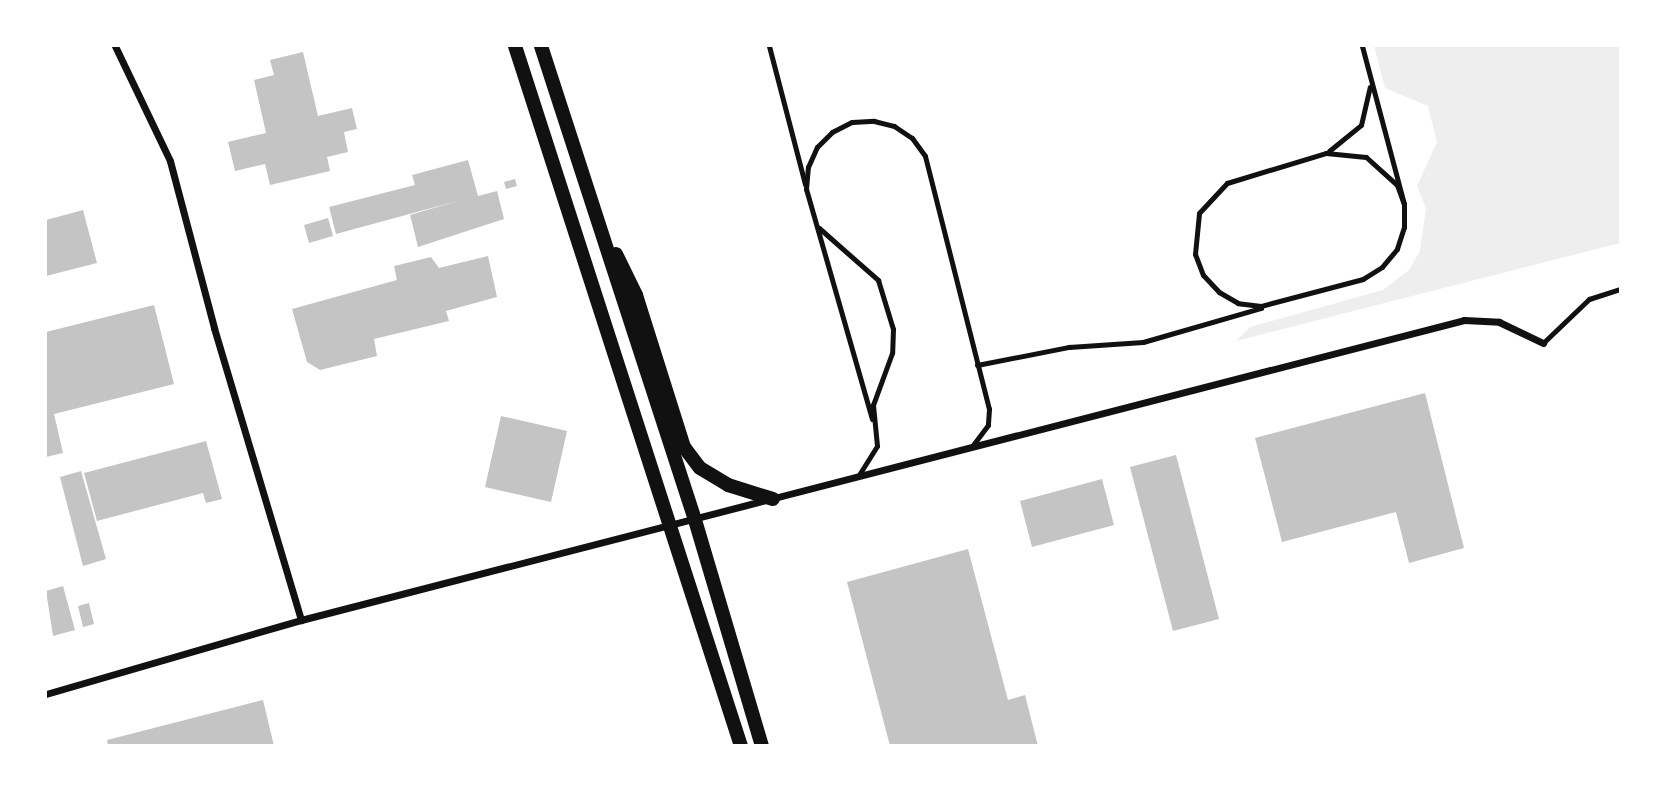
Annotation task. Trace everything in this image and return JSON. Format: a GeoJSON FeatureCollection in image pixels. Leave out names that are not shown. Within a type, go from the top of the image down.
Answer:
{"type":"FeatureCollection","features":[{"type":"Feature","properties":{"kind":"main road"},"geometry":{"type":"LineString","coordinates":[[515,46],[741,746]]}},
{"type":"Feature","properties":{"kind":"main road"},"geometry":{"type":"LineString","coordinates":[[541,46],[695,520],[762,746]]}},
{"type":"Feature","properties":{"kind":"main road"},"geometry":{"type":"LineString","coordinates":[[592,202],[636,295],[684,447],[700,468],[718,480],[773,499]]}},
{"type":"Feature","properties":{"kind":"street"},"geometry":{"type":"LineString","coordinates":[[115,46],[170,161],[214,328],[301,620]]}},
{"type":"Feature","properties":{"kind":"street"},"geometry":{"type":"LineString","coordinates":[[46,694],[301,620],[1464,320],[1499,322],[1543,343]]}},
{"type":"Feature","properties":{"kind":"lane"},"geometry":{"type":"LineString","coordinates":[[769,46],[810,208],[872,419],[875,454],[855,478]]}},
{"type":"Feature","properties":{"kind":"lane"},"geometry":{"type":"LineString","coordinates":[[977,365],[1069,347],[1143,342],[1363,279],[1382,267],[1397,249],[1404,227],[1404,204],[1362,46]]}},
{"type":"Feature","properties":{"kind":"lane"},"geometry":{"type":"LineString","coordinates":[[1284,302],[1261,306],[1238,303],[1219,292],[1203,275],[1195,254],[1199,213],[1227,183],[1326,153],[1346,142],[1361,125],[1370,103],[1371,80]]}},
{"type":"Feature","properties":{"kind":"lane"},"geometry":{"type":"LineString","coordinates":[[810,208],[806,189],[808,167],[817,147],[832,132],[852,122],[874,121],[894,126],[912,138],[925,156],[989,416],[984,434],[968,449]]}},
{"type":"Feature","properties":{"kind":"lane"},"geometry":{"type":"LineString","coordinates":[[1326,153],[1366,157],[1397,185],[1404,204]]}},
{"type":"Feature","properties":{"kind":"lane"},"geometry":{"type":"LineString","coordinates":[[814,219],[831,241],[878,280],[884,292],[894,341],[872,419]]}},
{"type":"Feature","properties":{"kind":"lane"},"geometry":{"type":"LineString","coordinates":[[1543,343],[1589,299],[1620,289]]}},
{"type":"Feature","properties":{"kind":"shaded area"},"geometry":{"type":"Polygon","coordinates":[[[1374,46],[1620,46],[1620,243],[1236,341],[1250,327],[1383,290],[1409,270],[1420,251],[1426,208],[1417,186],[1437,142],[1428,106],[1385,88],[1374,46]]]}},
{"type":"Feature","properties":{"kind":"building"},"geometry":{"type":"Polygon","coordinates":[[[303,52],[318,116],[352,108],[357,129],[344,132],[348,152],[327,157],[330,171],[270,185],[265,164],[235,171],[228,142],[266,133],[254,80],[274,75],[270,60],[303,52]]]}},
{"type":"Feature","properties":{"kind":"building"},"geometry":{"type":"Polygon","coordinates":[[[468,160],[478,196],[497,191],[504,219],[418,247],[410,215],[461,200],[336,234],[329,207],[415,185],[412,175],[468,160]]]}},
{"type":"Feature","properties":{"kind":"building"},"geometry":{"type":"Polygon","coordinates":[[[515,179],[517,186],[506,189],[504,182],[515,179]]]}},
{"type":"Feature","properties":{"kind":"building"},"geometry":{"type":"Polygon","coordinates":[[[83,210],[97,263],[46,276],[46,220],[83,210]]]}},
{"type":"Feature","properties":{"kind":"building"},"geometry":{"type":"Polygon","coordinates":[[[328,218],[333,236],[309,243],[304,225],[328,218]]]}},
{"type":"Feature","properties":{"kind":"building"},"geometry":{"type":"Polygon","coordinates":[[[488,256],[497,297],[446,311],[449,321],[374,339],[377,356],[320,370],[307,362],[292,309],[397,280],[394,266],[431,257],[439,268],[488,256]]]}},
{"type":"Feature","properties":{"kind":"building"},"geometry":{"type":"Polygon","coordinates":[[[154,305],[174,384],[54,414],[63,453],[46,457],[46,332],[154,305]]]}},
{"type":"Feature","properties":{"kind":"building"},"geometry":{"type":"Polygon","coordinates":[[[1425,393],[1464,548],[1409,563],[1396,512],[1282,542],[1255,438],[1425,393]]]}},
{"type":"Feature","properties":{"kind":"building"},"geometry":{"type":"Polygon","coordinates":[[[501,416],[567,431],[551,502],[485,487],[501,416]]]}},
{"type":"Feature","properties":{"kind":"building"},"geometry":{"type":"Polygon","coordinates":[[[206,441],[222,499],[206,503],[203,493],[97,521],[84,473],[206,441]]]}},
{"type":"Feature","properties":{"kind":"building"},"geometry":{"type":"Polygon","coordinates":[[[1176,455],[1219,619],[1173,631],[1130,467],[1176,455]]]}},
{"type":"Feature","properties":{"kind":"building"},"geometry":{"type":"Polygon","coordinates":[[[81,471],[106,559],[83,566],[60,477],[81,471]]]}},
{"type":"Feature","properties":{"kind":"building"},"geometry":{"type":"Polygon","coordinates":[[[1102,479],[1114,525],[1032,547],[1020,501],[1102,479]]]}},
{"type":"Feature","properties":{"kind":"building"},"geometry":{"type":"Polygon","coordinates":[[[968,549],[1008,700],[1025,695],[1038,746],[890,746],[847,582],[968,549]]]}},
{"type":"Feature","properties":{"kind":"building"},"geometry":{"type":"Polygon","coordinates":[[[63,586],[75,630],[53,636],[46,591],[63,586]]]}},
{"type":"Feature","properties":{"kind":"building"},"geometry":{"type":"Polygon","coordinates":[[[89,603],[94,624],[83,627],[78,606],[89,603]]]}},
{"type":"Feature","properties":{"kind":"building"},"geometry":{"type":"Polygon","coordinates":[[[263,700],[274,746],[108,746],[107,740],[263,700]]]}}]}
